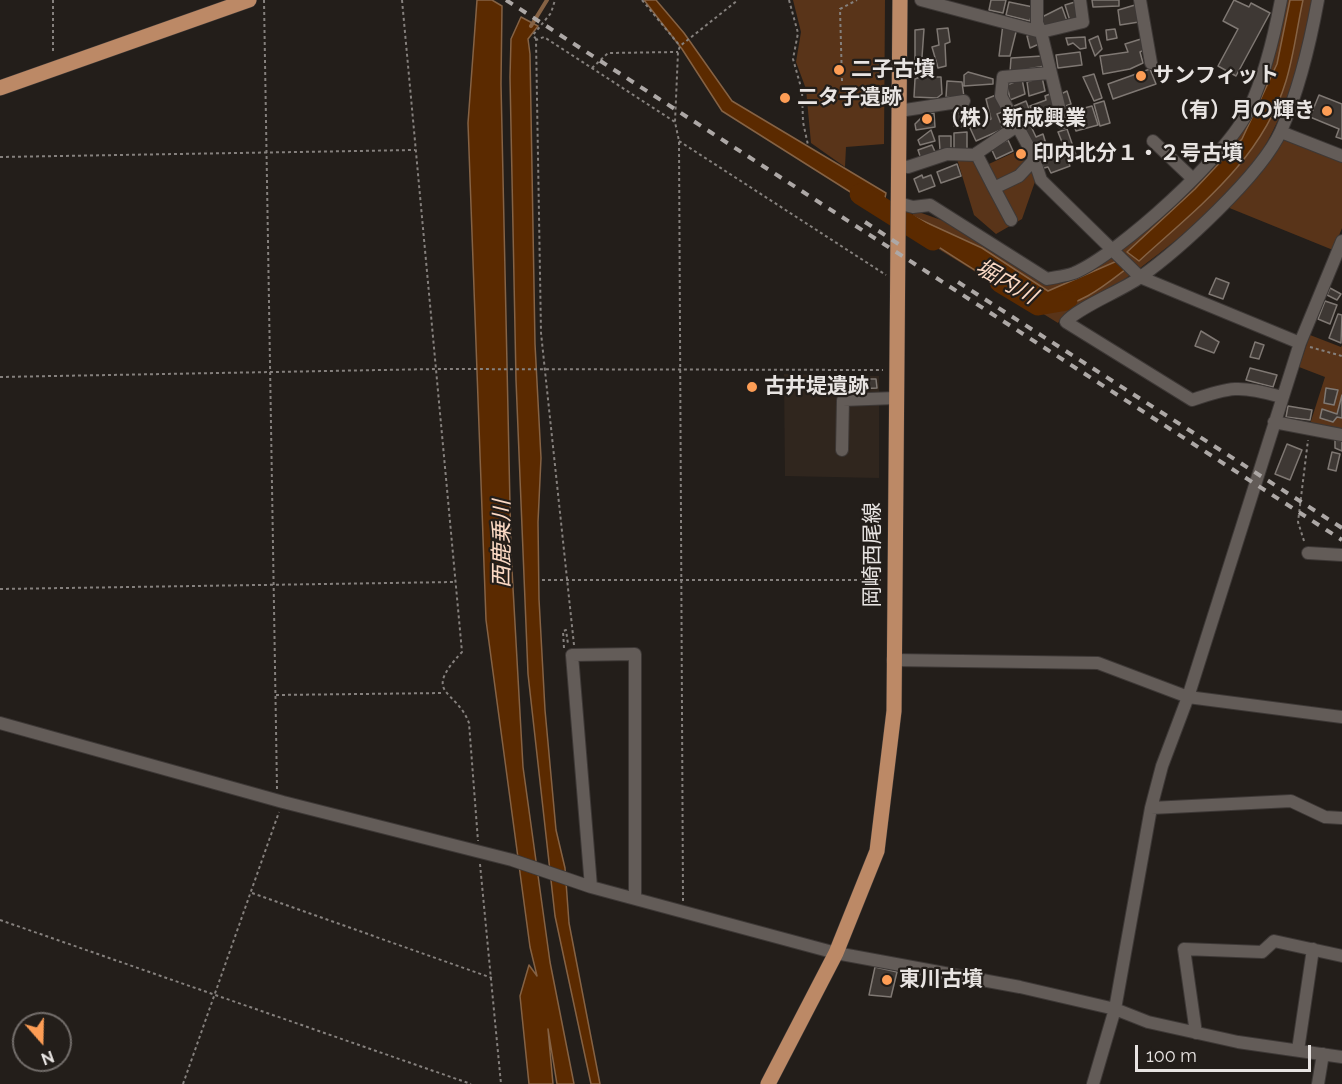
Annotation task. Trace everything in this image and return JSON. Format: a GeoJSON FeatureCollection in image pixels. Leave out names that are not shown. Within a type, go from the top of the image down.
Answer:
{"type":"FeatureCollection","features":[{"type":"Feature","properties":{"kind":"main road"},"geometry":{"type":"LineString","coordinates":[[0,88],[249,0]]}},
{"type":"Feature","properties":{"kind":"main road","name":"岡崎西尾線"},"geometry":{"type":"LineString","coordinates":[[768,1084],[836,953],[877,851],[893,722],[900,0]]}},
{"type":"Feature","properties":{"kind":"street"},"geometry":{"type":"LineString","coordinates":[[921,0],[1041,32],[1083,22],[1080,0]]}},
{"type":"Feature","properties":{"kind":"street"},"geometry":{"type":"LineString","coordinates":[[1037,0],[1036,23],[1041,32],[1049,73],[1063,123]]}},
{"type":"Feature","properties":{"kind":"street"},"geometry":{"type":"LineString","coordinates":[[1140,0],[1151,63]]}},
{"type":"Feature","properties":{"kind":"street"},"geometry":{"type":"LineString","coordinates":[[898,213],[913,207],[930,205],[1047,279],[1074,273],[1113,250],[1193,179],[1224,148],[1248,111],[1263,74],[1281,0]]}},
{"type":"Feature","properties":{"kind":"street"},"geometry":{"type":"LineString","coordinates":[[1278,396],[1247,387],[1232,388],[1192,400],[1066,322],[1073,314],[1103,300],[1140,277],[1225,202],[1253,173],[1281,132],[1298,83],[1318,0]]}},
{"type":"Feature","properties":{"kind":"street"},"geometry":{"type":"LineString","coordinates":[[1049,73],[1002,77],[1000,96],[1034,160],[1041,180],[1140,277],[1300,343]]}},
{"type":"Feature","properties":{"kind":"street"},"geometry":{"type":"LineString","coordinates":[[899,111],[964,101]]}},
{"type":"Feature","properties":{"kind":"street"},"geometry":{"type":"LineString","coordinates":[[977,155],[1017,126]]}},
{"type":"Feature","properties":{"kind":"street"},"geometry":{"type":"LineString","coordinates":[[1281,132],[1342,156]]}},
{"type":"Feature","properties":{"kind":"street"},"geometry":{"type":"LineString","coordinates":[[1153,141],[1193,179]]}},
{"type":"Feature","properties":{"kind":"street"},"geometry":{"type":"LineString","coordinates":[[899,166],[908,167],[947,154],[977,155]]}},
{"type":"Feature","properties":{"kind":"street"},"geometry":{"type":"LineString","coordinates":[[977,155],[1011,220]]}},
{"type":"Feature","properties":{"kind":"street"},"geometry":{"type":"LineString","coordinates":[[994,188],[1019,176],[1034,160]]}},
{"type":"Feature","properties":{"kind":"street"},"geometry":{"type":"LineString","coordinates":[[1093,1084],[1115,1009],[1151,808],[1162,766],[1188,697],[1300,343],[1342,241]]}},
{"type":"Feature","properties":{"kind":"street"},"geometry":{"type":"LineString","coordinates":[[842,450],[843,400],[895,398]]}},
{"type":"Feature","properties":{"kind":"street"},"geometry":{"type":"LineString","coordinates":[[1274,422],[1342,435]]}},
{"type":"Feature","properties":{"kind":"street"},"geometry":{"type":"LineString","coordinates":[[1308,553],[1342,555]]}},
{"type":"Feature","properties":{"kind":"street"},"geometry":{"type":"LineString","coordinates":[[591,887],[573,650],[635,654],[635,897]]}},
{"type":"Feature","properties":{"kind":"street"},"geometry":{"type":"LineString","coordinates":[[893,660],[1098,663],[1188,697],[1342,717]]}},
{"type":"Feature","properties":{"kind":"street"},"geometry":{"type":"LineString","coordinates":[[0,723],[280,801],[479,854],[512,860],[591,887],[836,953],[1020,987],[1115,1009],[1148,1022],[1196,1033],[1342,1057]]}},
{"type":"Feature","properties":{"kind":"street"},"geometry":{"type":"LineString","coordinates":[[1151,808],[1291,801],[1325,817],[1342,818]]}},
{"type":"Feature","properties":{"kind":"street"},"geometry":{"type":"LineString","coordinates":[[1196,1033],[1184,949],[1262,952],[1274,941],[1342,956]]}},
{"type":"Feature","properties":{"kind":"street"},"geometry":{"type":"LineString","coordinates":[[1298,1050],[1313,949]]}},
{"type":"Feature","properties":{"kind":"street"},"geometry":{"type":"LineString","coordinates":[[1318,1084],[1323,1054]]}},
{"type":"Feature","properties":{"kind":"path"},"geometry":{"type":"LineString","coordinates":[[52,0],[54,69]]}},
{"type":"Feature","properties":{"kind":"path"},"geometry":{"type":"LineString","coordinates":[[183,1084],[251,892],[280,801],[276,695],[264,0]]}},
{"type":"Feature","properties":{"kind":"path"},"geometry":{"type":"LineString","coordinates":[[402,0],[462,652],[445,670],[442,684],[444,693],[465,711],[470,723],[479,854],[501,1084]]}},
{"type":"Feature","properties":{"kind":"path"},"geometry":{"type":"LineString","coordinates":[[555,0],[551,13],[533,35],[536,40],[541,333],[573,650]]}},
{"type":"Feature","properties":{"kind":"path"},"geometry":{"type":"LineString","coordinates":[[642,0],[680,46]]}},
{"type":"Feature","properties":{"kind":"path"},"geometry":{"type":"LineString","coordinates":[[682,911],[682,370],[679,141],[675,122],[678,52],[680,46],[738,0]]}},
{"type":"Feature","properties":{"kind":"path"},"geometry":{"type":"LineString","coordinates":[[789,0],[798,33],[793,59],[802,91],[803,122],[808,145]]}},
{"type":"Feature","properties":{"kind":"path"},"geometry":{"type":"LineString","coordinates":[[842,81],[840,9],[857,0]]}},
{"type":"Feature","properties":{"kind":"path"},"geometry":{"type":"LineString","coordinates":[[536,40],[544,37],[675,122]]}},
{"type":"Feature","properties":{"kind":"path"},"geometry":{"type":"LineString","coordinates":[[592,68],[608,52],[678,52]]}},
{"type":"Feature","properties":{"kind":"path"},"geometry":{"type":"LineString","coordinates":[[679,141],[898,284]]}},
{"type":"Feature","properties":{"kind":"path"},"geometry":{"type":"LineString","coordinates":[[0,157],[415,150]]}},
{"type":"Feature","properties":{"kind":"path"},"geometry":{"type":"LineString","coordinates":[[1300,343],[1342,356]]}},
{"type":"Feature","properties":{"kind":"path"},"geometry":{"type":"LineString","coordinates":[[0,377],[436,369],[895,370]]}},
{"type":"Feature","properties":{"kind":"path"},"geometry":{"type":"LineString","coordinates":[[1308,553],[1298,522],[1309,432]]}},
{"type":"Feature","properties":{"kind":"path"},"geometry":{"type":"LineString","coordinates":[[542,580],[894,580]]}},
{"type":"Feature","properties":{"kind":"path"},"geometry":{"type":"LineString","coordinates":[[0,589],[454,582]]}},
{"type":"Feature","properties":{"kind":"path"},"geometry":{"type":"LineString","coordinates":[[566,630],[568,646],[573,650],[564,649],[563,631],[566,630]]}},
{"type":"Feature","properties":{"kind":"path"},"geometry":{"type":"LineString","coordinates":[[276,695],[444,693]]}},
{"type":"Feature","properties":{"kind":"path"},"geometry":{"type":"LineString","coordinates":[[251,892],[492,978]]}},
{"type":"Feature","properties":{"kind":"path"},"geometry":{"type":"LineString","coordinates":[[0,920],[471,1084]]}},
{"type":"Feature","properties":{"kind":"shaded area","name":"二子古墳"},"geometry":{"type":"Polygon","coordinates":[[[793,0],[885,0],[884,144],[846,147],[845,167],[811,143],[806,89],[796,62],[801,32],[793,0]]]}},
{"type":"Feature","properties":{"kind":"shaded area"},"geometry":{"type":"Polygon","coordinates":[[[1285,0],[1313,0],[1286,102],[1257,159],[1220,202],[1189,229],[1126,278],[1095,298],[1070,310],[1058,323],[911,232],[913,210],[944,221],[1049,285],[1065,281],[1107,261],[1233,145],[1254,111],[1285,0]]]}},
{"type":"Feature","properties":{"kind":"shaded area"},"geometry":{"type":"Polygon","coordinates":[[[1287,139],[1342,160],[1342,228],[1333,250],[1227,207],[1281,141],[1287,139]]]}},
{"type":"Feature","properties":{"kind":"shaded area"},"geometry":{"type":"Polygon","coordinates":[[[1026,147],[1037,176],[1022,219],[996,234],[974,215],[957,159],[975,159],[980,168],[1026,147]]]}},
{"type":"Feature","properties":{"kind":"shaded area"},"geometry":{"type":"Polygon","coordinates":[[[1310,335],[1341,347],[1342,345],[1342,430],[1310,424],[1325,377],[1299,367],[1310,335]]]}},
{"type":"Feature","properties":{"kind":"shaded area"},"geometry":{"type":"Polygon","coordinates":[[[784,374],[879,376],[879,478],[785,476],[784,374]]]}},
{"type":"Feature","properties":{"kind":"water","name":"西鹿乗川"},"geometry":{"type":"Polygon","coordinates":[[[477,0],[492,0],[502,6],[501,84],[511,552],[523,767],[550,962],[574,1084],[557,1084],[548,1029],[553,1084],[529,1084],[520,996],[529,965],[537,976],[530,947],[486,620],[468,123],[477,0]]]}},
{"type":"Feature","properties":{"kind":"water"},"geometry":{"type":"Polygon","coordinates":[[[644,0],[656,0],[684,33],[732,101],[886,193],[882,212],[722,111],[682,49],[644,0]]]}},
{"type":"Feature","properties":{"kind":"water"},"geometry":{"type":"Polygon","coordinates":[[[1290,0],[1303,0],[1291,61],[1275,109],[1261,135],[1244,159],[1205,202],[1139,261],[1127,252],[1195,189],[1242,139],[1277,64],[1290,0]]]}},
{"type":"Feature","properties":{"kind":"water"},"geometry":{"type":"Polygon","coordinates":[[[521,17],[538,26],[528,39],[535,344],[541,458],[538,522],[539,599],[545,710],[556,830],[565,868],[569,923],[600,1084],[591,1084],[555,916],[528,674],[516,380],[510,77],[511,39],[521,17]]]}},
{"type":"Feature","properties":{"kind":"water"},"geometry":{"type":"Polygon","coordinates":[[[910,215],[982,248],[1048,291],[1117,261],[1126,269],[1099,289],[1070,304],[1049,307],[1037,304],[1001,286],[909,228],[910,215]]]}},
{"type":"Feature","properties":{"kind":"building"},"geometry":{"type":"Polygon","coordinates":[[[991,0],[1006,0],[1003,13],[989,10],[991,0]]]}},
{"type":"Feature","properties":{"kind":"building"},"geometry":{"type":"Polygon","coordinates":[[[1092,0],[1119,0],[1119,6],[1093,7],[1092,0]]]}},
{"type":"Feature","properties":{"kind":"building"},"geometry":{"type":"Polygon","coordinates":[[[1234,0],[1249,7],[1251,3],[1270,13],[1236,76],[1218,66],[1238,29],[1223,21],[1234,0]]]}},
{"type":"Feature","properties":{"kind":"building"},"geometry":{"type":"Polygon","coordinates":[[[1009,2],[1033,7],[1030,21],[1006,15],[1009,2]]]}},
{"type":"Feature","properties":{"kind":"building"},"geometry":{"type":"Polygon","coordinates":[[[1075,2],[1080,18],[1070,21],[1065,5],[1075,2]]]}},
{"type":"Feature","properties":{"kind":"building"},"geometry":{"type":"Polygon","coordinates":[[[1135,5],[1139,22],[1120,25],[1118,10],[1135,5]]]}},
{"type":"Feature","properties":{"kind":"building"},"geometry":{"type":"Polygon","coordinates":[[[1062,7],[1067,21],[1045,28],[1040,18],[1062,7]]]}},
{"type":"Feature","properties":{"kind":"building"},"geometry":{"type":"Polygon","coordinates":[[[1003,24],[1017,28],[1010,56],[999,56],[1003,24]]]}},
{"type":"Feature","properties":{"kind":"building"},"geometry":{"type":"Polygon","coordinates":[[[948,28],[950,42],[945,44],[946,66],[938,68],[932,47],[939,45],[937,29],[948,28]]]}},
{"type":"Feature","properties":{"kind":"building"},"geometry":{"type":"Polygon","coordinates":[[[924,29],[921,71],[915,71],[915,30],[924,29]]]}},
{"type":"Feature","properties":{"kind":"building"},"geometry":{"type":"Polygon","coordinates":[[[1115,29],[1117,38],[1107,40],[1106,30],[1115,29]]]}},
{"type":"Feature","properties":{"kind":"building"},"geometry":{"type":"Polygon","coordinates":[[[1036,33],[1039,44],[1030,48],[1027,36],[1036,33]]]}},
{"type":"Feature","properties":{"kind":"building"},"geometry":{"type":"Polygon","coordinates":[[[1098,36],[1102,49],[1095,56],[1089,40],[1098,36]]]}},
{"type":"Feature","properties":{"kind":"building"},"geometry":{"type":"Polygon","coordinates":[[[1085,37],[1086,48],[1080,49],[1073,43],[1068,45],[1066,38],[1085,37]]]}},
{"type":"Feature","properties":{"kind":"building"},"geometry":{"type":"Polygon","coordinates":[[[1141,39],[1144,50],[1140,52],[1143,63],[1130,69],[1103,74],[1100,56],[1128,52],[1125,44],[1141,39]]]}},
{"type":"Feature","properties":{"kind":"building"},"geometry":{"type":"Polygon","coordinates":[[[1080,52],[1082,65],[1058,68],[1056,55],[1080,52]]]}},
{"type":"Feature","properties":{"kind":"building"},"geometry":{"type":"Polygon","coordinates":[[[1042,56],[1045,66],[1010,72],[1011,58],[1042,56]]]}},
{"type":"Feature","properties":{"kind":"building","name":"サンフィット"},"geometry":{"type":"Polygon","coordinates":[[[1150,69],[1156,84],[1113,99],[1108,84],[1150,69]]]}},
{"type":"Feature","properties":{"kind":"building"},"geometry":{"type":"Polygon","coordinates":[[[968,72],[993,79],[993,84],[964,86],[964,75],[968,72]]]}},
{"type":"Feature","properties":{"kind":"building"},"geometry":{"type":"Polygon","coordinates":[[[1094,74],[1102,98],[1094,101],[1083,77],[1094,74]]]}},
{"type":"Feature","properties":{"kind":"building"},"geometry":{"type":"Polygon","coordinates":[[[941,77],[942,94],[937,98],[914,97],[915,79],[941,77]]]}},
{"type":"Feature","properties":{"kind":"building"},"geometry":{"type":"Polygon","coordinates":[[[1042,77],[1045,91],[1029,96],[1027,82],[1042,77]]]}},
{"type":"Feature","properties":{"kind":"building"},"geometry":{"type":"Polygon","coordinates":[[[1022,79],[1025,94],[1010,100],[1007,85],[1022,79]]]}},
{"type":"Feature","properties":{"kind":"building"},"geometry":{"type":"Polygon","coordinates":[[[947,81],[962,82],[964,97],[946,97],[947,81]]]}},
{"type":"Feature","properties":{"kind":"building"},"geometry":{"type":"Polygon","coordinates":[[[1067,91],[1071,104],[1063,107],[1059,95],[1067,91]]]}},
{"type":"Feature","properties":{"kind":"building"},"geometry":{"type":"Polygon","coordinates":[[[1050,94],[1055,107],[1034,117],[1030,106],[1046,100],[1045,96],[1050,94]]]}},
{"type":"Feature","properties":{"kind":"building"},"geometry":{"type":"Polygon","coordinates":[[[996,95],[1005,111],[997,114],[1003,129],[976,141],[970,128],[991,119],[986,99],[996,95]]]}},
{"type":"Feature","properties":{"kind":"building","name":"（有）月の輝き"},"geometry":{"type":"Polygon","coordinates":[[[1319,95],[1342,104],[1342,139],[1336,137],[1339,129],[1310,117],[1319,95]]]}},
{"type":"Feature","properties":{"kind":"building"},"geometry":{"type":"Polygon","coordinates":[[[1026,101],[1032,117],[1019,122],[1014,106],[1026,101]]]}},
{"type":"Feature","properties":{"kind":"building"},"geometry":{"type":"Polygon","coordinates":[[[1104,101],[1110,123],[1100,126],[1094,104],[1104,101]]]}},
{"type":"Feature","properties":{"kind":"building"},"geometry":{"type":"Polygon","coordinates":[[[1092,106],[1098,125],[1076,131],[1069,112],[1092,106]]]}},
{"type":"Feature","properties":{"kind":"building","name":"（株）新成興業"},"geometry":{"type":"Polygon","coordinates":[[[934,113],[935,127],[916,130],[915,124],[925,114],[934,113]]]}},
{"type":"Feature","properties":{"kind":"building"},"geometry":{"type":"Polygon","coordinates":[[[952,113],[966,113],[966,127],[954,126],[952,113]]]}},
{"type":"Feature","properties":{"kind":"building"},"geometry":{"type":"Polygon","coordinates":[[[1029,122],[1036,137],[1043,134],[1046,144],[1033,149],[1022,124],[1029,122]]]}},
{"type":"Feature","properties":{"kind":"building"},"geometry":{"type":"Polygon","coordinates":[[[1067,129],[1077,158],[1068,161],[1070,166],[1051,173],[1048,167],[1044,168],[1035,152],[1042,150],[1045,155],[1064,147],[1058,132],[1067,129]]]}},
{"type":"Feature","properties":{"kind":"building"},"geometry":{"type":"Polygon","coordinates":[[[931,130],[935,141],[920,145],[918,140],[931,130]]]}},
{"type":"Feature","properties":{"kind":"building"},"geometry":{"type":"Polygon","coordinates":[[[967,132],[967,150],[954,150],[954,133],[967,132]]]}},
{"type":"Feature","properties":{"kind":"building"},"geometry":{"type":"Polygon","coordinates":[[[939,136],[951,136],[951,150],[940,150],[939,136]]]}},
{"type":"Feature","properties":{"kind":"building"},"geometry":{"type":"Polygon","coordinates":[[[1008,140],[1013,151],[996,159],[991,148],[1008,140]]]}},
{"type":"Feature","properties":{"kind":"building"},"geometry":{"type":"Polygon","coordinates":[[[932,145],[936,154],[921,159],[918,150],[932,145]]]}},
{"type":"Feature","properties":{"kind":"building"},"geometry":{"type":"Polygon","coordinates":[[[957,164],[961,176],[941,183],[937,172],[957,164]]]}},
{"type":"Feature","properties":{"kind":"building"},"geometry":{"type":"Polygon","coordinates":[[[922,175],[923,178],[931,175],[935,186],[919,192],[914,179],[922,175]]]}},
{"type":"Feature","properties":{"kind":"building"},"geometry":{"type":"Polygon","coordinates":[[[1216,278],[1229,283],[1223,299],[1209,294],[1216,278]]]}},
{"type":"Feature","properties":{"kind":"building"},"geometry":{"type":"Polygon","coordinates":[[[1330,288],[1341,294],[1337,300],[1327,295],[1330,288]]]}},
{"type":"Feature","properties":{"kind":"building"},"geometry":{"type":"Polygon","coordinates":[[[1325,301],[1337,305],[1330,324],[1318,319],[1325,301]]]}},
{"type":"Feature","properties":{"kind":"building"},"geometry":{"type":"Polygon","coordinates":[[[1338,314],[1342,315],[1341,343],[1329,338],[1338,314]]]}},
{"type":"Feature","properties":{"kind":"building"},"geometry":{"type":"Polygon","coordinates":[[[1201,331],[1219,342],[1214,353],[1195,346],[1201,331]]]}},
{"type":"Feature","properties":{"kind":"building"},"geometry":{"type":"Polygon","coordinates":[[[1255,342],[1264,345],[1259,359],[1250,357],[1255,342]]]}},
{"type":"Feature","properties":{"kind":"building"},"geometry":{"type":"Polygon","coordinates":[[[1250,368],[1277,375],[1273,387],[1246,380],[1250,368]]]}},
{"type":"Feature","properties":{"kind":"building"},"geometry":{"type":"Polygon","coordinates":[[[843,378],[851,378],[852,388],[843,388],[843,378]]]}},
{"type":"Feature","properties":{"kind":"building"},"geometry":{"type":"Polygon","coordinates":[[[855,379],[876,379],[877,388],[855,389],[855,379]]]}},
{"type":"Feature","properties":{"kind":"building"},"geometry":{"type":"Polygon","coordinates":[[[1326,388],[1338,390],[1334,405],[1324,403],[1326,388]]]}},
{"type":"Feature","properties":{"kind":"building"},"geometry":{"type":"Polygon","coordinates":[[[1342,395],[1342,418],[1337,417],[1333,422],[1320,418],[1322,409],[1337,414],[1342,395]]]}},
{"type":"Feature","properties":{"kind":"building"},"geometry":{"type":"Polygon","coordinates":[[[1288,406],[1312,410],[1310,420],[1286,417],[1288,406]]]}},
{"type":"Feature","properties":{"kind":"building"},"geometry":{"type":"Polygon","coordinates":[[[1335,440],[1342,441],[1342,451],[1335,448],[1335,440]]]}},
{"type":"Feature","properties":{"kind":"building"},"geometry":{"type":"Polygon","coordinates":[[[1287,444],[1302,450],[1290,480],[1275,474],[1287,444]]]}},
{"type":"Feature","properties":{"kind":"building"},"geometry":{"type":"Polygon","coordinates":[[[1332,452],[1340,454],[1336,471],[1328,469],[1332,452]]]}},
{"type":"Feature","properties":{"kind":"building"},"geometry":{"type":"Polygon","coordinates":[[[875,967],[897,972],[891,997],[869,995],[875,967]]]}},
{"type":"Feature","properties":{"kind":"waterway"},"geometry":{"type":"LineString","coordinates":[[531,26],[547,0]]}},
{"type":"Feature","properties":{"kind":"waterway","name":"堀内川"},"geometry":{"type":"LineString","coordinates":[[860,194],[933,240]]}},
{"type":"Feature","properties":{"kind":"waterway","name":"堀内川"},"geometry":{"type":"LineString","coordinates":[[1000,282],[1038,305],[1067,300]]}},
{"type":"Feature","properties":{"kind":"railway"},"geometry":{"type":"LineString","coordinates":[[506,0],[1342,540]]}},
{"type":"Feature","properties":{"kind":"railway"},"geometry":{"type":"LineString","coordinates":[[865,222],[900,245]]}},
{"type":"Feature","properties":{"kind":"railway"},"geometry":{"type":"LineString","coordinates":[[958,282],[1342,528]]}},
{"type":"Feature","properties":{"kind":"place","name":"二子古墳"},"geometry":{"type":"Point","coordinates":[839,70]}},
{"type":"Feature","properties":{"kind":"place","name":"サンフィット"},"geometry":{"type":"Point","coordinates":[1141,76]}},
{"type":"Feature","properties":{"kind":"place","name":"二タ子遺跡"},"geometry":{"type":"Point","coordinates":[785,98]}},
{"type":"Feature","properties":{"kind":"place","name":"（有）月の輝き"},"geometry":{"type":"Point","coordinates":[1327,111]}},
{"type":"Feature","properties":{"kind":"place","name":"（株）新成興業"},"geometry":{"type":"Point","coordinates":[927,119]}},
{"type":"Feature","properties":{"kind":"place","name":"印内北分１・２号古墳"},"geometry":{"type":"Point","coordinates":[1021,154]}},
{"type":"Feature","properties":{"kind":"place","name":"古井堤遺跡"},"geometry":{"type":"Point","coordinates":[752,387]}},
{"type":"Feature","properties":{"kind":"place","name":"東川古墳"},"geometry":{"type":"Point","coordinates":[887,980]}}]}
